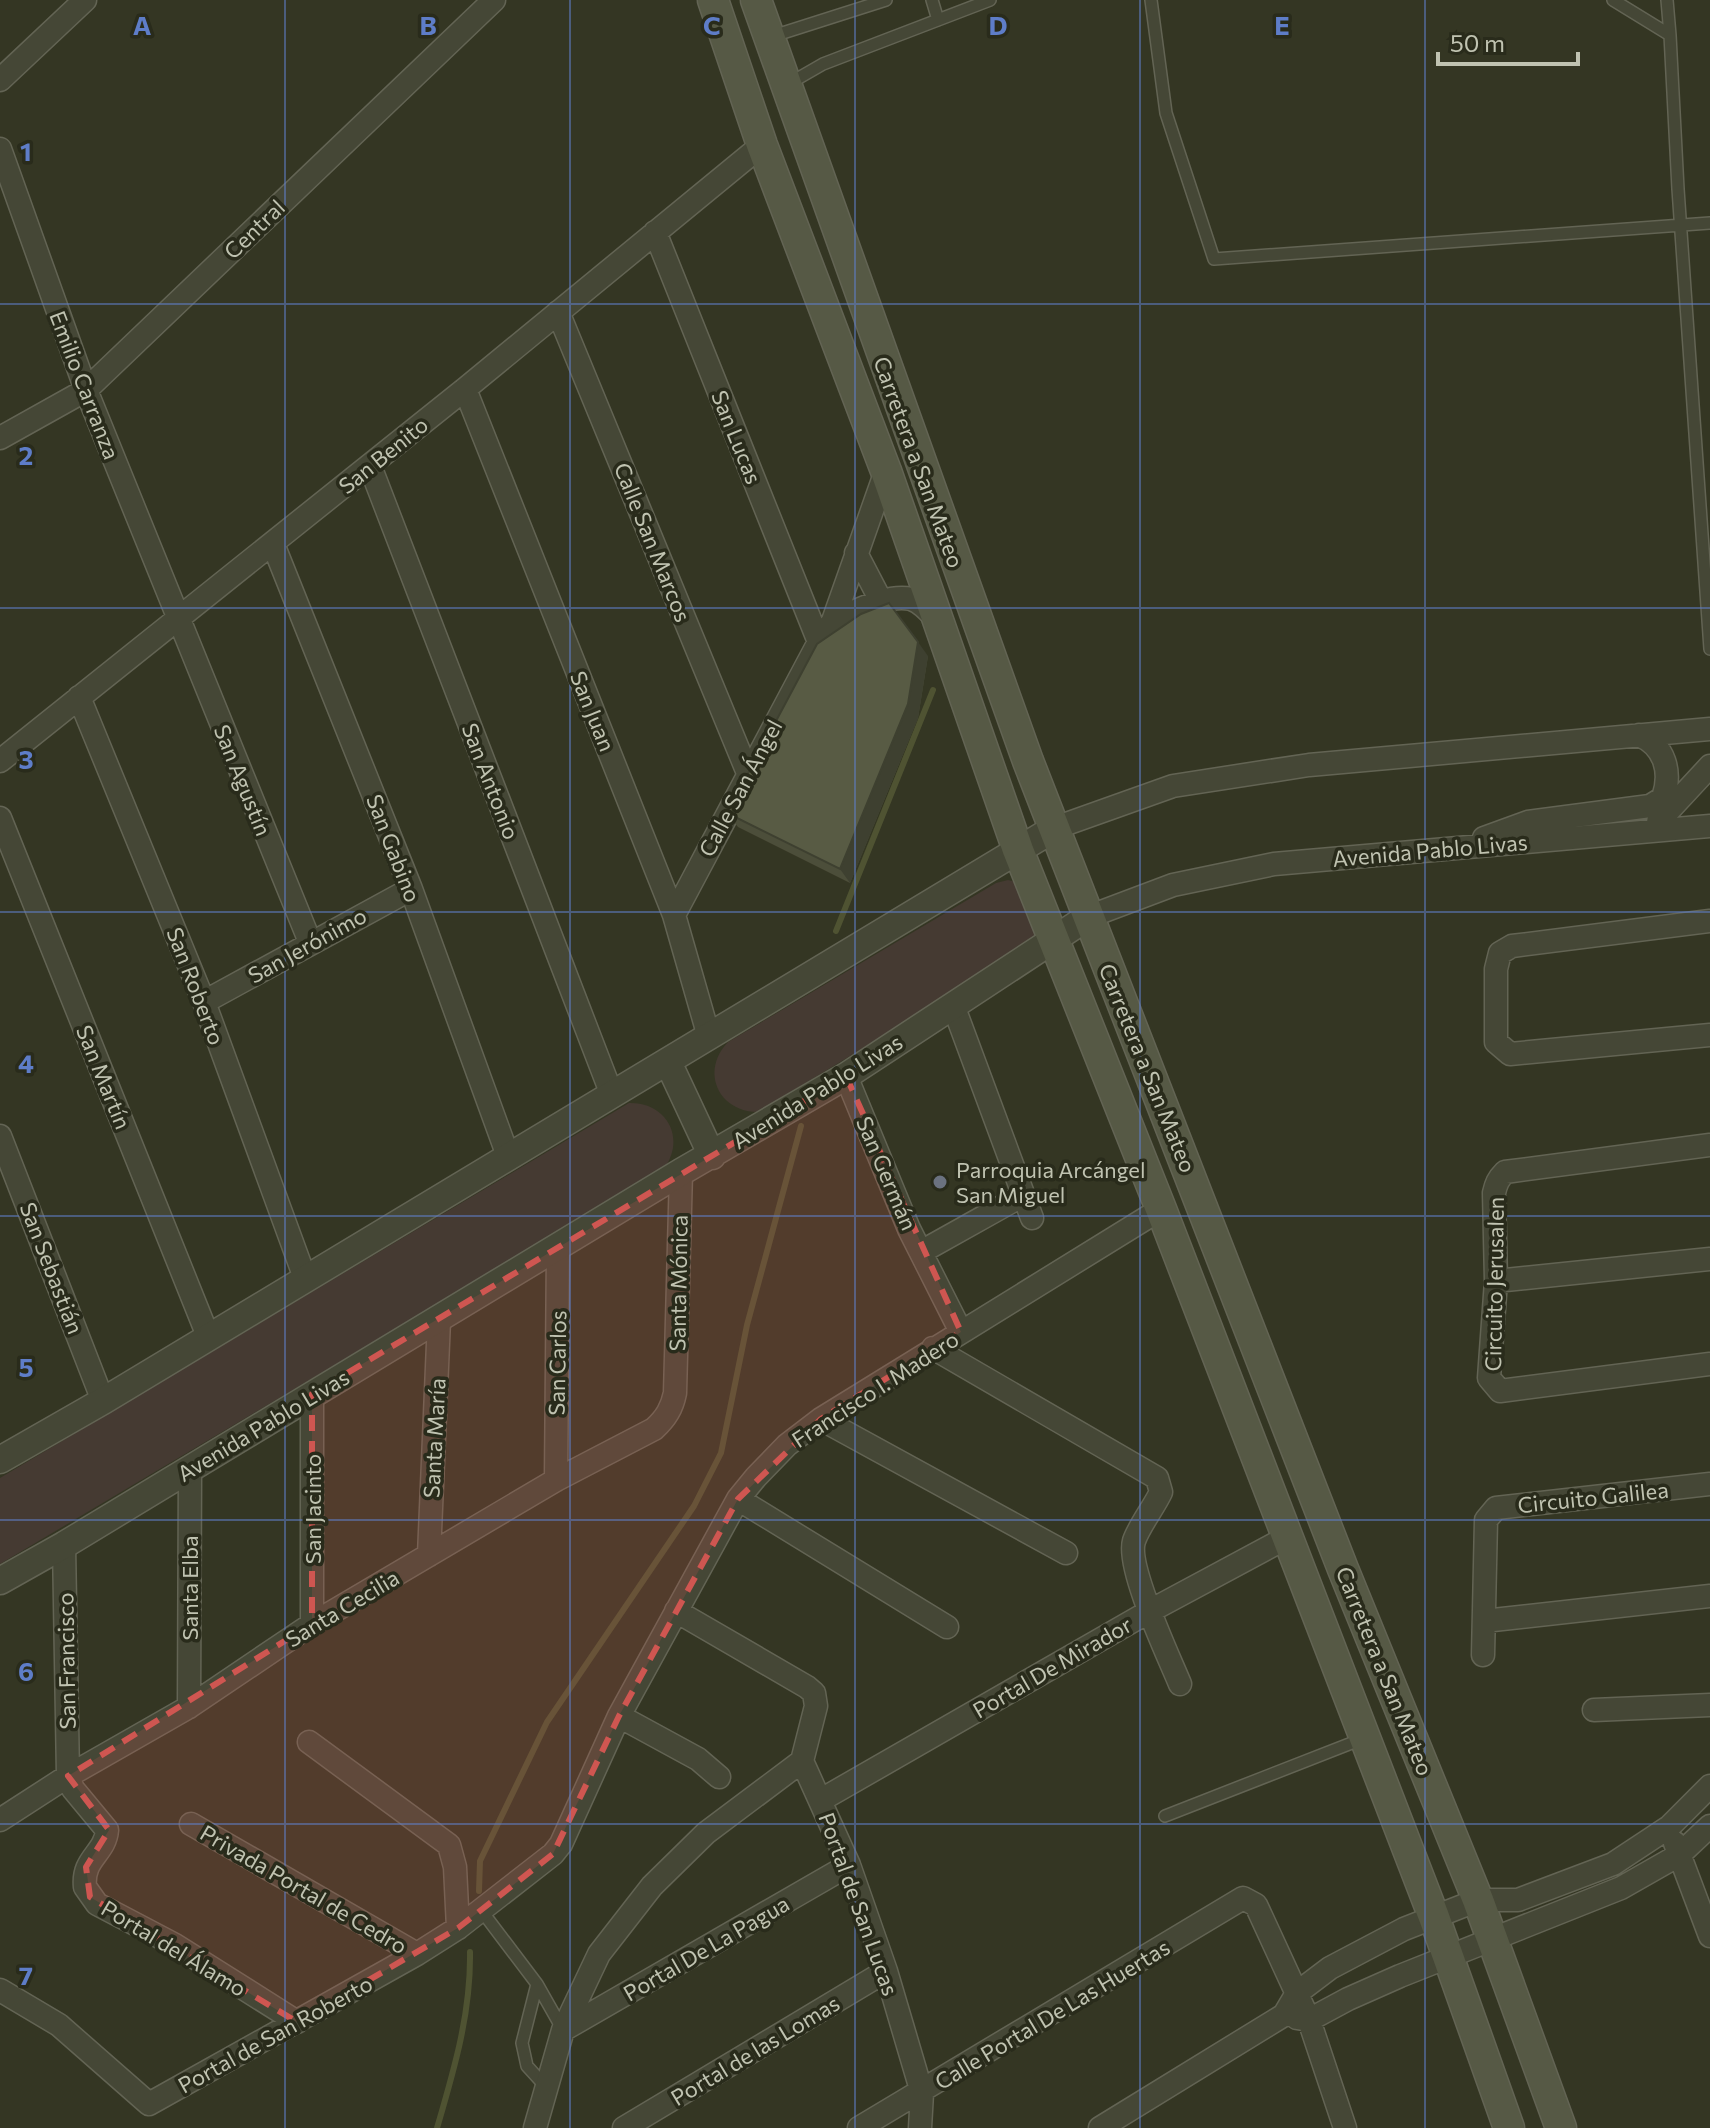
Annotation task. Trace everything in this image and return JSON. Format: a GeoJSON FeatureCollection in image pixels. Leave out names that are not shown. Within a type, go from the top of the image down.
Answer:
{"type":"FeatureCollection","features":[{"type":"Feature","properties":{"kind":"main road","name":"Carretera a San Mateo"},"geometry":{"type":"LineString","coordinates":[[713,0],[762,145],[886,471],[1018,850],[1161,1209],[1434,1917],[1509,2128]]}},
{"type":"Feature","properties":{"kind":"main road"},"geometry":{"type":"LineString","coordinates":[[750,0],[771,64],[775,92],[772,125],[762,145]]}},
{"type":"Feature","properties":{"kind":"main road","name":"Carretera a San Mateo"},"geometry":{"type":"LineString","coordinates":[[756,0],[1028,761],[1343,1569],[1478,1900],[1561,2128]]}},
{"type":"Feature","properties":{"kind":"main road"},"geometry":{"type":"LineString","coordinates":[[762,145],[781,142],[791,147],[833,221]]}},
{"type":"Feature","properties":{"kind":"main road"},"geometry":{"type":"LineString","coordinates":[[1161,1209],[1165,1202],[1172,1200],[1179,1203],[1193,1230],[1218,1243]]}},
{"type":"Feature","properties":{"kind":"main road"},"geometry":{"type":"LineString","coordinates":[[1286,1538],[1297,1530],[1307,1533],[1321,1563],[1343,1569]]}},
{"type":"Feature","properties":{"kind":"street"},"geometry":{"type":"LineString","coordinates":[[0,80],[85,0]]}},
{"type":"Feature","properties":{"kind":"street","name":"Central"},"geometry":{"type":"LineString","coordinates":[[0,438],[86,390],[494,0]]}},
{"type":"Feature","properties":{"kind":"street","name":"San Benito"},"geometry":{"type":"LineString","coordinates":[[0,761],[370,466],[762,145]]}},
{"type":"Feature","properties":{"kind":"street","name":"Emilio Carranza"},"geometry":{"type":"LineString","coordinates":[[0,149],[86,390],[177,619]]}},
{"type":"Feature","properties":{"kind":"street","name":"San Lucas"},"geometry":{"type":"LineString","coordinates":[[655,232],[819,642]]}},
{"type":"Feature","properties":{"kind":"street","name":"Calle San Marcos"},"geometry":{"type":"LineString","coordinates":[[558,312],[748,773]]}},
{"type":"Feature","properties":{"kind":"street","name":"San Juan"},"geometry":{"type":"LineString","coordinates":[[465,389],[674,915],[709,1037]]}},
{"type":"Feature","properties":{"kind":"street","name":"San Antonio"},"geometry":{"type":"LineString","coordinates":[[370,466],[612,1095]]}},
{"type":"Feature","properties":{"kind":"street","name":"Calle San Ángel"},"geometry":{"type":"LineString","coordinates":[[674,915],[748,773],[833,621],[886,471]]}},
{"type":"Feature","properties":{"kind":"street","name":"San Gabino"},"geometry":{"type":"LineString","coordinates":[[273,544],[411,889],[508,1156]]}},
{"type":"Feature","properties":{"kind":"street"},"geometry":{"type":"LineString","coordinates":[[856,553],[881,601]]}},
{"type":"Feature","properties":{"kind":"street"},"geometry":{"type":"LineString","coordinates":[[833,621],[881,601],[910,599],[926,607],[939,622]]}},
{"type":"Feature","properties":{"kind":"street","name":"San Agustín"},"geometry":{"type":"LineString","coordinates":[[177,619],[310,942]]}},
{"type":"Feature","properties":{"kind":"street","name":"San Roberto"},"geometry":{"type":"LineString","coordinates":[[79,697],[204,1002],[305,1278]]}},
{"type":"Feature","properties":{"kind":"street"},"geometry":{"type":"LineString","coordinates":[[0,1460],[1055,828],[1188,783],[1309,765],[1710,729]]}},
{"type":"Feature","properties":{"kind":"street"},"geometry":{"type":"LineString","coordinates":[[1687,731],[1710,751]]}},
{"type":"Feature","properties":{"kind":"street"},"geometry":{"type":"LineString","coordinates":[[1452,848],[1528,822],[1650,806],[1663,798],[1667,776],[1660,751],[1653,741],[1639,735]]}},
{"type":"Feature","properties":{"kind":"street"},"geometry":{"type":"LineString","coordinates":[[1649,831],[1710,766]]}},
{"type":"Feature","properties":{"kind":"street","name":"San Martín"},"geometry":{"type":"LineString","coordinates":[[0,818],[208,1336]]}},
{"type":"Feature","properties":{"kind":"street","name":"Avenida Pablo Livas"},"geometry":{"type":"LineString","coordinates":[[0,1581],[846,1076],[1088,917],[1173,885],[1274,864],[1710,826]]}},
{"type":"Feature","properties":{"kind":"street","name":"San Jerónimo"},"geometry":{"type":"LineString","coordinates":[[204,1002],[411,889]]}},
{"type":"Feature","properties":{"kind":"street"},"geometry":{"type":"LineString","coordinates":[[1710,921],[1512,946],[1500,953],[1497,960],[1496,1042],[1510,1054],[1710,1035]]}},
{"type":"Feature","properties":{"kind":"street"},"geometry":{"type":"LineString","coordinates":[[953,1005],[1032,1218]]}},
{"type":"Feature","properties":{"kind":"street"},"geometry":{"type":"LineString","coordinates":[[668,1062],[712,1156]]}},
{"type":"Feature","properties":{"kind":"street","name":"San Germán"},"geometry":{"type":"LineString","coordinates":[[846,1076],[921,1252],[1023,1195]]}},
{"type":"Feature","properties":{"kind":"street","name":"San Sebastián"},"geometry":{"type":"LineString","coordinates":[[0,1136],[103,1401]]}},
{"type":"Feature","properties":{"kind":"street","name":"Circuito Jerusalen"},"geometry":{"type":"LineString","coordinates":[[1710,1145],[1505,1172],[1496,1182],[1494,1193],[1496,1281],[1489,1378],[1500,1391],[1710,1364]]}},
{"type":"Feature","properties":{"kind":"street","name":"Santa Mónica"},"geometry":{"type":"LineString","coordinates":[[675,1393],[681,1172]]}},
{"type":"Feature","properties":{"kind":"street","name":"Francisco I. Madero"},"geometry":{"type":"LineString","coordinates":[[553,1854],[568,1832],[619,1716],[738,1499],[787,1445],[821,1419],[933,1348],[1161,1209]]}},
{"type":"Feature","properties":{"kind":"street","name":"San Carlos"},"geometry":{"type":"LineString","coordinates":[[556,1480],[558,1247]]}},
{"type":"Feature","properties":{"kind":"street"},"geometry":{"type":"LineString","coordinates":[[921,1252],[961,1332]]}},
{"type":"Feature","properties":{"kind":"street"},"geometry":{"type":"LineString","coordinates":[[1496,1281],[1710,1259]]}},
{"type":"Feature","properties":{"kind":"street","name":"Santa María"},"geometry":{"type":"LineString","coordinates":[[429,1555],[439,1320]]}},
{"type":"Feature","properties":{"kind":"street"},"geometry":{"type":"LineString","coordinates":[[933,1348],[1157,1478],[1161,1492],[1133,1544],[1133,1556],[1150,1611],[1180,1684]]}},
{"type":"Feature","properties":{"kind":"street","name":"Santa Cecilia"},"geometry":{"type":"LineString","coordinates":[[0,1820],[68,1776],[189,1707],[312,1624],[556,1480],[654,1429],[670,1411],[675,1393]]}},
{"type":"Feature","properties":{"kind":"street","name":"San Jacinto"},"geometry":{"type":"LineString","coordinates":[[312,1394],[312,1624]]}},
{"type":"Feature","properties":{"kind":"street"},"geometry":{"type":"LineString","coordinates":[[821,1419],[1066,1553]]}},
{"type":"Feature","properties":{"kind":"street","name":"Santa Elba"},"geometry":{"type":"LineString","coordinates":[[189,1707],[190,1469]]}},
{"type":"Feature","properties":{"kind":"street","name":"Circuito Galilea"},"geometry":{"type":"LineString","coordinates":[[1483,1655],[1486,1520],[1496,1508],[1710,1484]]}},
{"type":"Feature","properties":{"kind":"street"},"geometry":{"type":"LineString","coordinates":[[738,1499],[947,1627]]}},
{"type":"Feature","properties":{"kind":"street","name":"Portal De Mirador"},"geometry":{"type":"LineString","coordinates":[[821,1800],[1150,1611],[1286,1538]]}},
{"type":"Feature","properties":{"kind":"street","name":"San Francisco"},"geometry":{"type":"LineString","coordinates":[[64,1545],[68,1776]]}},
{"type":"Feature","properties":{"kind":"street"},"geometry":{"type":"LineString","coordinates":[[1484,1621],[1710,1596]]}},
{"type":"Feature","properties":{"kind":"street"},"geometry":{"type":"LineString","coordinates":[[535,2128],[563,2030],[599,1954],[652,1886],[706,1833],[802,1761],[816,1706],[814,1693],[676,1611]]}},
{"type":"Feature","properties":{"kind":"street"},"geometry":{"type":"LineString","coordinates":[[1594,1710],[1710,1705]]}},
{"type":"Feature","properties":{"kind":"street"},"geometry":{"type":"LineString","coordinates":[[619,1716],[698,1759],[719,1777]]}},
{"type":"Feature","properties":{"kind":"street"},"geometry":{"type":"LineString","coordinates":[[309,1742],[449,1845],[455,1867],[458,1928]]}},
{"type":"Feature","properties":{"kind":"street","name":"Portal de San Lucas"},"geometry":{"type":"LineString","coordinates":[[802,1761],[849,1865],[886,1971],[922,2093],[920,2128]]}},
{"type":"Feature","properties":{"kind":"street","name":"Portal del Álamo"},"geometry":{"type":"LineString","coordinates":[[68,1776],[73,1789],[107,1830],[103,1843],[86,1867],[85,1887],[90,1897],[97,1904],[175,1945],[297,2022]]}},
{"type":"Feature","properties":{"kind":"street"},"geometry":{"type":"LineString","coordinates":[[1100,2128],[1284,2015],[1297,1993],[1330,1968],[1404,1929],[1478,1900],[1518,1900],[1613,1864],[1669,1827],[1710,1786]]}},
{"type":"Feature","properties":{"kind":"street","name":"Privada Portal de Cedro"},"geometry":{"type":"LineString","coordinates":[[191,1824],[417,1954]]}},
{"type":"Feature","properties":{"kind":"street"},"geometry":{"type":"LineString","coordinates":[[1284,2015],[1309,2020],[1348,1999],[1621,1888],[1679,1855],[1710,1826]]}},
{"type":"Feature","properties":{"kind":"street"},"geometry":{"type":"LineString","coordinates":[[1669,1827],[1710,1934]]}},
{"type":"Feature","properties":{"kind":"street","name":"Portal de San Roberto"},"geometry":{"type":"LineString","coordinates":[[0,1990],[59,2025],[149,2104],[417,1954],[458,1928],[553,1854]]}},
{"type":"Feature","properties":{"kind":"street","name":"Portal De La Pagua"},"geometry":{"type":"LineString","coordinates":[[563,2030],[849,1865]]}},
{"type":"Feature","properties":{"kind":"street","name":"Calle Portal De Las Huertas"},"geometry":{"type":"LineString","coordinates":[[859,2128],[1243,1898],[1256,1905],[1297,1993]]}},
{"type":"Feature","properties":{"kind":"street","name":"Portal de las Lomas"},"geometry":{"type":"LineString","coordinates":[[624,2128],[886,1971]]}},
{"type":"Feature","properties":{"kind":"street"},"geometry":{"type":"LineString","coordinates":[[1297,1993],[1309,2020],[1344,2128]]}},
{"type":"Feature","properties":{"kind":"lane"},"geometry":{"type":"LineString","coordinates":[[769,38],[886,0]]}},
{"type":"Feature","properties":{"kind":"lane"},"geometry":{"type":"LineString","coordinates":[[932,0],[938,20]]}},
{"type":"Feature","properties":{"kind":"lane"},"geometry":{"type":"LineString","coordinates":[[786,85],[823,64],[990,0]]}},
{"type":"Feature","properties":{"kind":"lane"},"geometry":{"type":"LineString","coordinates":[[1151,0],[1166,113],[1214,259],[1710,223]]}},
{"type":"Feature","properties":{"kind":"lane"},"geometry":{"type":"LineString","coordinates":[[1613,0],[1670,35]]}},
{"type":"Feature","properties":{"kind":"lane"},"geometry":{"type":"LineString","coordinates":[[1667,0],[1710,649]]}},
{"type":"Feature","properties":{"kind":"lane"},"geometry":{"type":"LineString","coordinates":[[1165,1816],[1364,1738]]}},
{"type":"Feature","properties":{"kind":"lane"},"geometry":{"type":"LineString","coordinates":[[481,1910],[537,1984],[563,2030]]}},
{"type":"Feature","properties":{"kind":"lane"},"geometry":{"type":"LineString","coordinates":[[537,1984],[522,2043],[527,2066],[547,2088]]}},
{"type":"Feature","properties":{"kind":"highlighted area"},"geometry":{"type":"Polygon","coordinates":[[[846,1076],[961,1332],[821,1419],[738,1499],[619,1716],[553,1854],[458,1928],[297,2022],[90,1897],[86,1867],[109,1830],[68,1776],[312,1624],[312,1394],[846,1076]]]}},
{"type":"Feature","properties":{"kind":"shaded area"},"geometry":{"type":"Polygon","coordinates":[[[1016,882],[1037,935],[1021,952],[758,1112],[732,1105],[724,1097],[718,1088],[715,1065],[728,1042],[996,883],[1016,882]]]}},
{"type":"Feature","properties":{"kind":"shaded area"},"geometry":{"type":"Polygon","coordinates":[[[629,1103],[654,1109],[669,1124],[673,1146],[663,1170],[0,1564],[0,1478],[629,1103]]]}},
{"type":"Feature","properties":{"kind":"building"},"geometry":{"type":"Polygon","coordinates":[[[889,603],[918,642],[908,704],[840,869],[727,813],[817,644],[861,614],[889,603]]]}},
{"type":"Feature","properties":{"kind":"waterway"},"geometry":{"type":"LineString","coordinates":[[836,931],[933,690]]}},
{"type":"Feature","properties":{"kind":"waterway"},"geometry":{"type":"LineString","coordinates":[[479,1891],[480,1861],[547,1722],[694,1506],[721,1453],[747,1325],[801,1126]]}},
{"type":"Feature","properties":{"kind":"waterway"},"geometry":{"type":"LineString","coordinates":[[437,2128],[464,2019],[470,1952]]}},
{"type":"Feature","properties":{"kind":"place","name":"Parroquia Arcángel San Miguel"},"geometry":{"type":"Point","coordinates":[940,1182]}}]}
